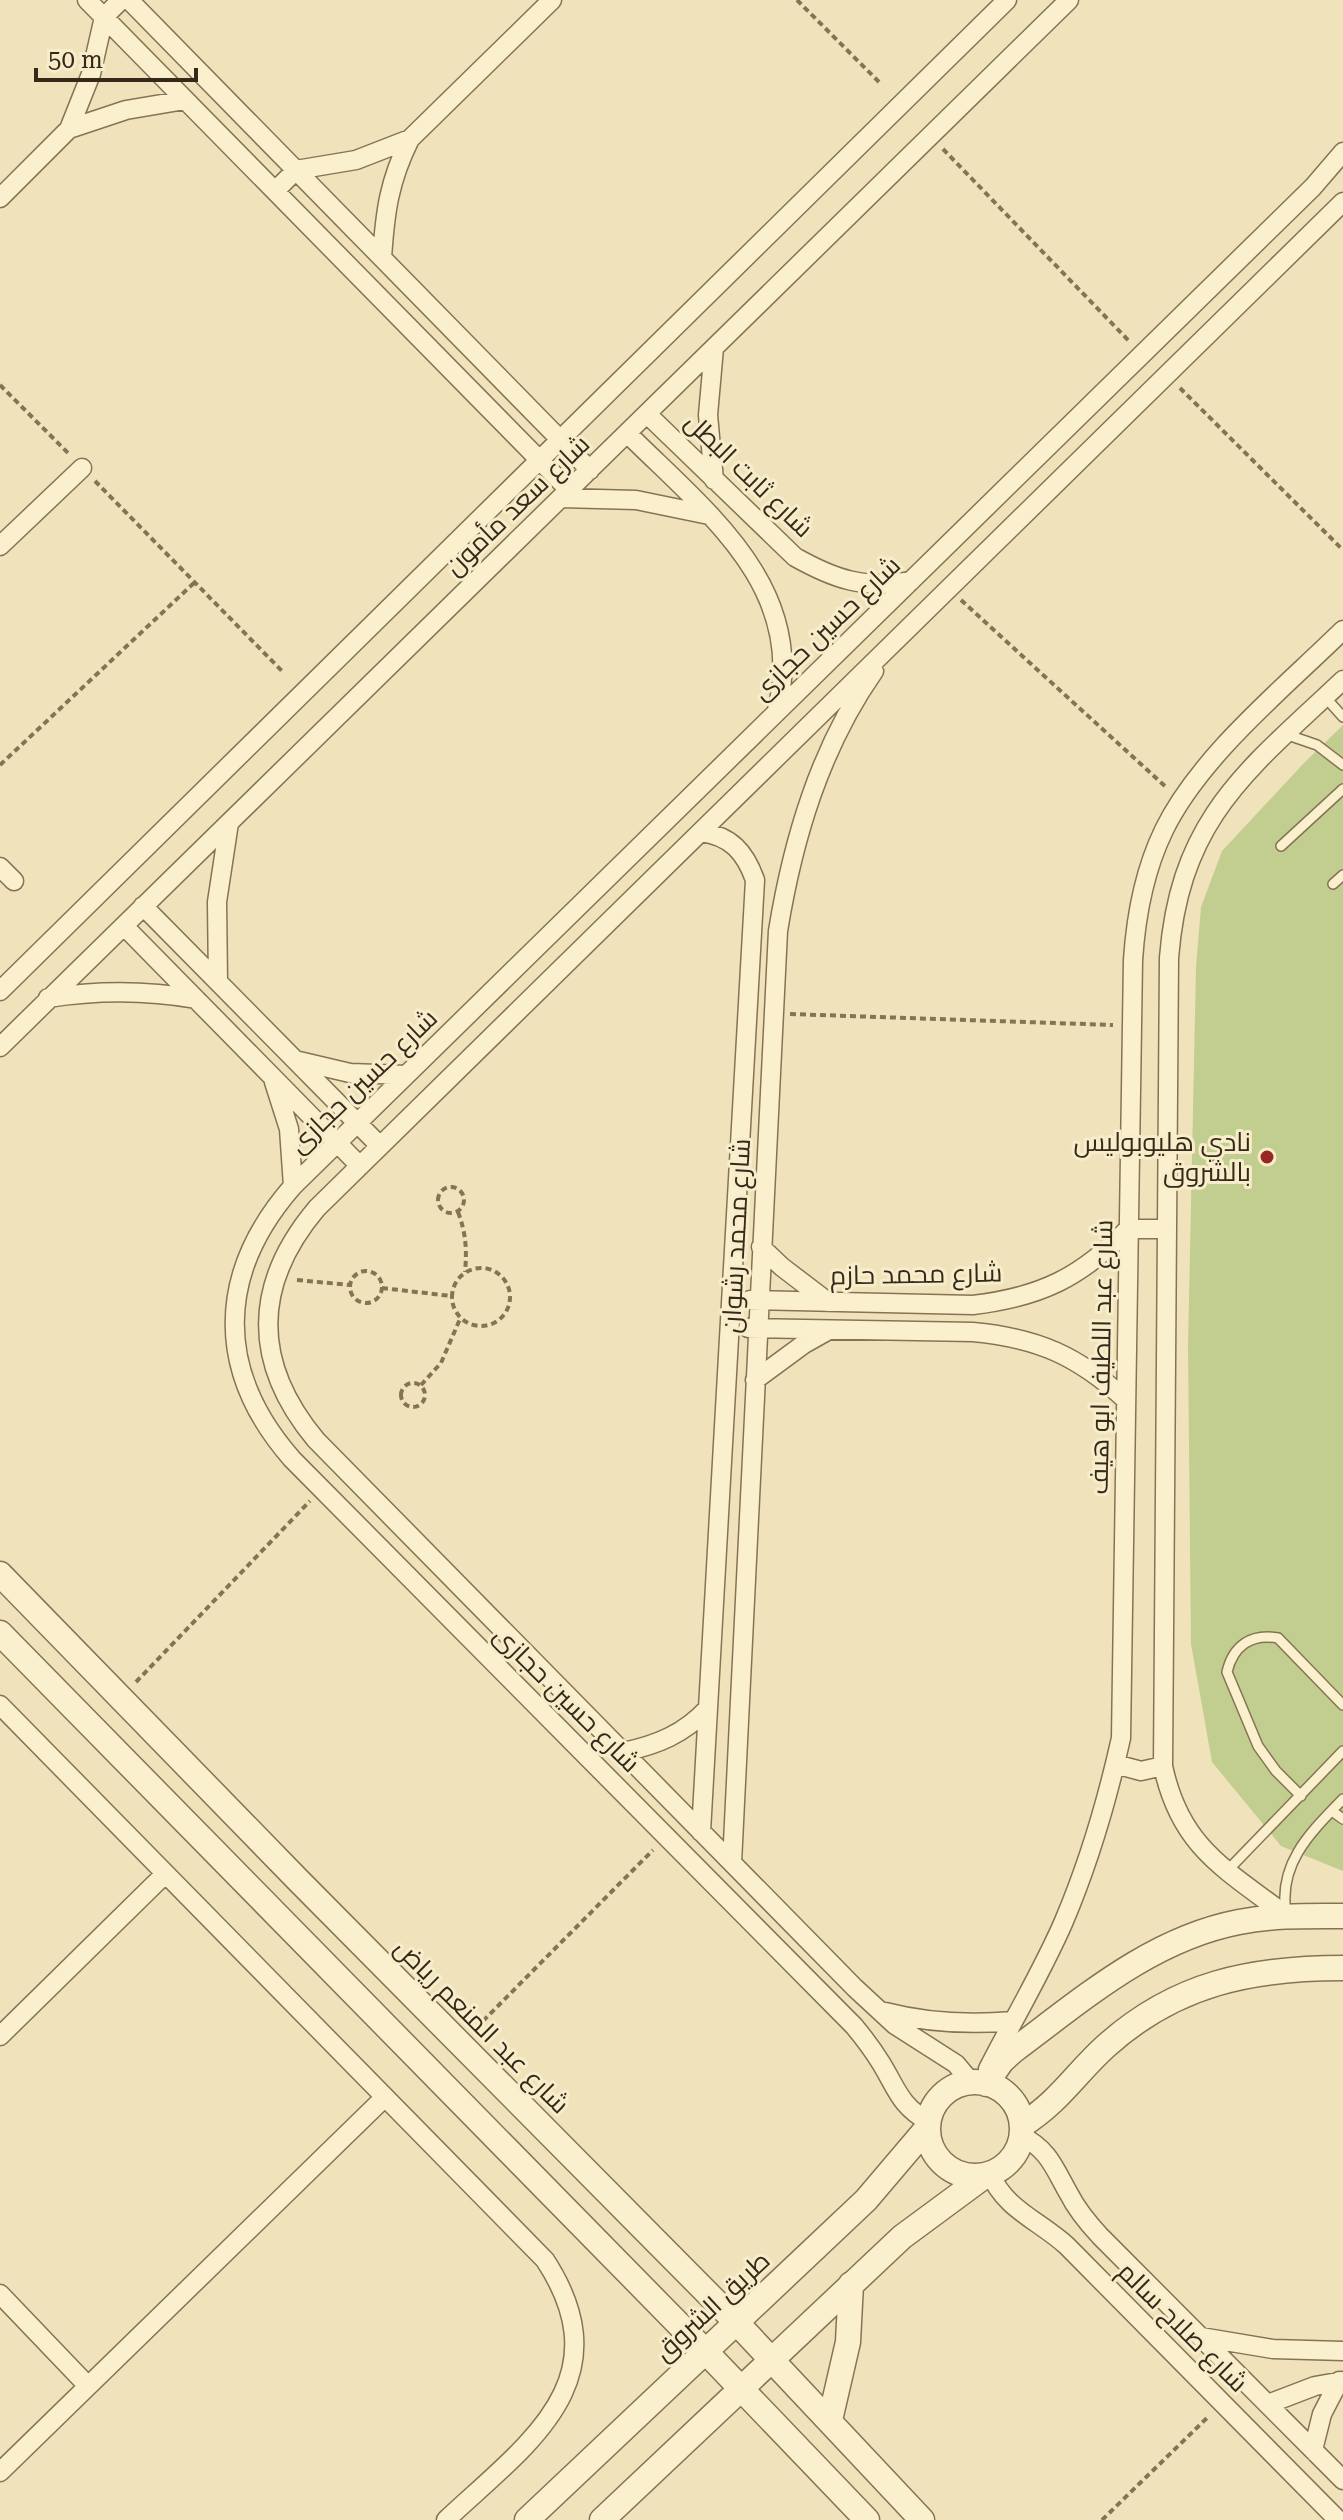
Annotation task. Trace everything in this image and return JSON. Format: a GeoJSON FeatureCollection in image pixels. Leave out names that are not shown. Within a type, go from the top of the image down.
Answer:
{"type":"FeatureCollection","features":[{"type":"Feature","properties":{"kind":"street"},"geometry":{"type":"LineString","coordinates":[[87,0],[539,460],[565,494],[636,500],[709,515]]}},
{"type":"Feature","properties":{"kind":"street"},"geometry":{"type":"LineString","coordinates":[[0,198],[69,129],[91,74],[104,17],[121,0]]}},
{"type":"Feature","properties":{"kind":"street"},"geometry":{"type":"LineString","coordinates":[[129,0],[590,470]]}},
{"type":"Feature","properties":{"kind":"street"},"geometry":{"type":"LineString","coordinates":[[382,258],[387,197],[396,167],[410,139],[552,0]]}},
{"type":"Feature","properties":{"kind":"street","name":"شارع سعد مأمون"},"geometry":{"type":"LineString","coordinates":[[0,991],[1007,0]]}},
{"type":"Feature","properties":{"kind":"street","name":"شارع سعد مأمون"},"geometry":{"type":"LineString","coordinates":[[0,1047],[1069,0]]}},
{"type":"Feature","properties":{"kind":"street"},"geometry":{"type":"LineString","coordinates":[[69,129],[126,110],[185,100]]}},
{"type":"Feature","properties":{"kind":"street"},"geometry":{"type":"LineString","coordinates":[[243,158],[264,137]]}},
{"type":"Feature","properties":{"kind":"street"},"geometry":{"type":"LineString","coordinates":[[275,191],[296,170],[356,160],[410,139]]}},
{"type":"Feature","properties":{"kind":"street","name":"شارع حسين حجازى"},"geometry":{"type":"LineString","coordinates":[[929,2124],[901,2101],[882,2065],[854,2026],[292,1459],[264,1424],[241,1372],[235,1339],[235,1305],[242,1272],[254,1240],[293,1186],[1313,187],[1343,152]]}},
{"type":"Feature","properties":{"kind":"street","name":"شارع حسين حجازى"},"geometry":{"type":"LineString","coordinates":[[980,2083],[877,2010],[316,1440],[296,1415],[280,1387],[271,1355],[268,1324],[271,1291],[281,1261],[296,1233],[360,1166],[1343,202]]}},
{"type":"Feature","properties":{"kind":"street"},"geometry":{"type":"LineString","coordinates":[[714,348],[708,415],[714,480]]}},
{"type":"Feature","properties":{"kind":"street","name":"شارع ثابت البطل"},"geometry":{"type":"LineString","coordinates":[[647,414],[795,557],[822,572],[852,582],[883,586],[911,581]]}},
{"type":"Feature","properties":{"kind":"street"},"geometry":{"type":"LineString","coordinates":[[627,433],[734,540],[752,566],[776,624],[781,654],[783,686],[776,713]]}},
{"type":"Feature","properties":{"kind":"street"},"geometry":{"type":"LineString","coordinates":[[0,546],[82,468]]}},
{"type":"Feature","properties":{"kind":"street"},"geometry":{"type":"LineString","coordinates":[[926,566],[948,588]]}},
{"type":"Feature","properties":{"kind":"street","name":"شارع عبد اللطيف ابو هيف"},"geometry":{"type":"LineString","coordinates":[[980,2083],[1064,1921],[1088,1857],[1121,1738],[1132,1026],[1135,926],[1141,893],[1164,830],[1181,801],[1223,748],[1343,630]]}},
{"type":"Feature","properties":{"kind":"street","name":"شارع محمد رشوان"},"geometry":{"type":"LineString","coordinates":[[732,1863],[778,931],[786,878],[818,777],[840,728],[898,638]]}},
{"type":"Feature","properties":{"kind":"street"},"geometry":{"type":"LineString","coordinates":[[1287,1916],[1207,1855],[1190,1836],[1168,1790],[1163,1766],[1169,958],[1176,899],[1211,817],[1247,771],[1343,680]]}},
{"type":"Feature","properties":{"kind":"street"},"geometry":{"type":"LineString","coordinates":[[218,982],[217,902],[229,823]]}},
{"type":"Feature","properties":{"kind":"street","name":"شارع محمد رشوان"},"geometry":{"type":"LineString","coordinates":[[701,832],[716,834],[740,850],[749,862],[755,880],[708,1708],[706,1838]]}},
{"type":"Feature","properties":{"kind":"street"},"geometry":{"type":"LineString","coordinates":[[0,867],[14,881]]}},
{"type":"Feature","properties":{"kind":"street"},"geometry":{"type":"LineString","coordinates":[[143,906],[380,1146]]}},
{"type":"Feature","properties":{"kind":"street"},"geometry":{"type":"LineString","coordinates":[[124,926],[360,1166]]}},
{"type":"Feature","properties":{"kind":"street"},"geometry":{"type":"LineString","coordinates":[[48,998],[122,990],[196,999]]}},
{"type":"Feature","properties":{"kind":"street"},"geometry":{"type":"LineString","coordinates":[[295,1060],[350,1073],[406,1075]]}},
{"type":"Feature","properties":{"kind":"street"},"geometry":{"type":"LineString","coordinates":[[271,1075],[289,1129],[293,1186]]}},
{"type":"Feature","properties":{"kind":"street"},"geometry":{"type":"LineString","coordinates":[[1128,1229],[1167,1229]]}},
{"type":"Feature","properties":{"kind":"street","name":"شارع محمد حازم"},"geometry":{"type":"LineString","coordinates":[[731,1299],[973,1305],[1009,1301],[1043,1291],[1075,1275],[1104,1254],[1128,1229]]}},
{"type":"Feature","properties":{"kind":"street"},"geometry":{"type":"LineString","coordinates":[[761,1247],[828,1302]]}},
{"type":"Feature","properties":{"kind":"street","name":"شارع محمد حازم"},"geometry":{"type":"LineString","coordinates":[[730,1328],[1007,1335],[1041,1344],[1072,1358],[1101,1377],[1126,1400]]}},
{"type":"Feature","properties":{"kind":"street"},"geometry":{"type":"LineString","coordinates":[[755,1380],[804,1344],[830,1330]]}},
{"type":"Feature","properties":{"kind":"street","name":"شارع عبد المنعم رياض"},"geometry":{"type":"LineString","coordinates":[[0,1574],[736,2322],[922,2520]]}},
{"type":"Feature","properties":{"kind":"street"},"geometry":{"type":"LineString","coordinates":[[0,1633],[741,2388],[857,2517]]}},
{"type":"Feature","properties":{"kind":"street"},"geometry":{"type":"LineString","coordinates":[[0,1705],[545,2260],[564,2293],[573,2330],[574,2355],[569,2380],[559,2404],[546,2425],[446,2520]]}},
{"type":"Feature","properties":{"kind":"street"},"geometry":{"type":"LineString","coordinates":[[623,1752],[671,1738],[692,1725],[708,1708]]}},
{"type":"Feature","properties":{"kind":"street"},"geometry":{"type":"LineString","coordinates":[[1115,1764],[1141,1771],[1163,1766]]}},
{"type":"Feature","properties":{"kind":"street"},"geometry":{"type":"LineString","coordinates":[[692,1862],[706,1838]]}},
{"type":"Feature","properties":{"kind":"street"},"geometry":{"type":"LineString","coordinates":[[0,2036],[165,1874]]}},
{"type":"Feature","properties":{"kind":"street"},"geometry":{"type":"LineString","coordinates":[[270,1908],[298,1880]]}},
{"type":"Feature","properties":{"kind":"street"},"geometry":{"type":"LineString","coordinates":[[980,2083],[1013,2051],[1110,1979],[1151,1954],[1210,1929],[1238,1922],[1287,1916],[1343,1916]]}},
{"type":"Feature","properties":{"kind":"street"},"geometry":{"type":"LineString","coordinates":[[612,2516],[741,2388],[920,2222],[1011,2159],[1022,2131],[1053,2104],[1106,2046],[1138,2021],[1173,2000],[1211,1984],[1251,1973],[1291,1968],[1343,1968]]}},
{"type":"Feature","properties":{"kind":"street"},"geometry":{"type":"LineString","coordinates":[[877,2010],[931,2021],[1013,2021]]}},
{"type":"Feature","properties":{"kind":"street"},"geometry":{"type":"LineString","coordinates":[[988,2174],[972,2176],[958,2172],[945,2165],[936,2154],[929,2124],[936,2102],[952,2088],[980,2083],[1000,2089],[1018,2111],[1022,2131]]}},
{"type":"Feature","properties":{"kind":"street"},"geometry":{"type":"LineString","coordinates":[[0,2472],[385,2097]]}},
{"type":"Feature","properties":{"kind":"street","name":"طريق الشروق"},"geometry":{"type":"LineString","coordinates":[[527,2520],[866,2200],[929,2124]]}},
{"type":"Feature","properties":{"kind":"street","name":"شارع صلاح سالم"},"geometry":{"type":"LineString","coordinates":[[1022,2131],[1053,2162],[1076,2207],[1093,2229],[1343,2480]]}},
{"type":"Feature","properties":{"kind":"street","name":"شارع صلاح سالم"},"geometry":{"type":"LineString","coordinates":[[988,2174],[1004,2199],[1055,2235],[1338,2520]]}},
{"type":"Feature","properties":{"kind":"street"},"geometry":{"type":"LineString","coordinates":[[830,2420],[848,2342],[851,2284]]}},
{"type":"Feature","properties":{"kind":"street"},"geometry":{"type":"LineString","coordinates":[[0,2294],[88,2386]]}},
{"type":"Feature","properties":{"kind":"street"},"geometry":{"type":"LineString","coordinates":[[1201,2337],[1273,2349],[1343,2351]]}},
{"type":"Feature","properties":{"kind":"street"},"geometry":{"type":"LineString","coordinates":[[1268,2404],[1315,2386],[1341,2381]]}},
{"type":"Feature","properties":{"kind":"street"},"geometry":{"type":"LineString","coordinates":[[1313,2450],[1322,2414],[1341,2381]]}},
{"type":"Feature","properties":{"kind":"lane"},"geometry":{"type":"LineString","coordinates":[[1325,697],[1343,717]]}},
{"type":"Feature","properties":{"kind":"lane"},"geometry":{"type":"LineString","coordinates":[[1285,734],[1317,745],[1343,765]]}},
{"type":"Feature","properties":{"kind":"lane"},"geometry":{"type":"LineString","coordinates":[[1281,846],[1343,789]]}},
{"type":"Feature","properties":{"kind":"lane"},"geometry":{"type":"LineString","coordinates":[[1333,884],[1343,875]]}},
{"type":"Feature","properties":{"kind":"lane"},"geometry":{"type":"LineString","coordinates":[[1301,1796],[1276,1771],[1258,1746],[1227,1672],[1229,1662],[1248,1640],[1268,1636],[1278,1638],[1343,1705]]}},
{"type":"Feature","properties":{"kind":"lane"},"geometry":{"type":"LineString","coordinates":[[1227,1871],[1343,1751]]}},
{"type":"Feature","properties":{"kind":"lane"},"geometry":{"type":"LineString","coordinates":[[1287,1916],[1284,1888],[1292,1860],[1308,1837],[1343,1799]]}},
{"type":"Feature","properties":{"kind":"lane"},"geometry":{"type":"LineString","coordinates":[[1332,1811],[1343,1819]]}},
{"type":"Feature","properties":{"kind":"path"},"geometry":{"type":"LineString","coordinates":[[797,0],[879,82]]}},
{"type":"Feature","properties":{"kind":"path"},"geometry":{"type":"LineString","coordinates":[[931,136],[1142,354]]}},
{"type":"Feature","properties":{"kind":"path"},"geometry":{"type":"LineString","coordinates":[[1166,375],[1343,550]]}},
{"type":"Feature","properties":{"kind":"path"},"geometry":{"type":"LineString","coordinates":[[0,385],[282,671]]}},
{"type":"Feature","properties":{"kind":"path"},"geometry":{"type":"LineString","coordinates":[[0,765],[195,582]]}},
{"type":"Feature","properties":{"kind":"path"},"geometry":{"type":"LineString","coordinates":[[948,588],[1181,801]]}},
{"type":"Feature","properties":{"kind":"path"},"geometry":{"type":"LineString","coordinates":[[772,1013],[1132,1026]]}},
{"type":"Feature","properties":{"kind":"path"},"geometry":{"type":"LineString","coordinates":[[455,1187],[464,1195],[458,1211],[446,1212],[438,1204],[444,1188],[455,1187]]}},
{"type":"Feature","properties":{"kind":"path"},"geometry":{"type":"LineString","coordinates":[[458,1211],[465,1231],[465,1272]]}},
{"type":"Feature","properties":{"kind":"path"},"geometry":{"type":"LineString","coordinates":[[483,1268],[492,1270],[506,1282],[510,1301],[503,1317],[487,1327],[477,1327],[460,1319],[455,1312],[451,1296],[458,1279],[465,1272],[483,1268]]}},
{"type":"Feature","properties":{"kind":"path"},"geometry":{"type":"LineString","coordinates":[[372,1271],[381,1281],[382,1288],[380,1295],[368,1303],[355,1298],[350,1285],[358,1273],[372,1271]]}},
{"type":"Feature","properties":{"kind":"path"},"geometry":{"type":"LineString","coordinates":[[275,1278],[350,1285]]}},
{"type":"Feature","properties":{"kind":"path"},"geometry":{"type":"LineString","coordinates":[[382,1288],[451,1296]]}},
{"type":"Feature","properties":{"kind":"path"},"geometry":{"type":"LineString","coordinates":[[421,1385],[441,1363],[460,1319]]}},
{"type":"Feature","properties":{"kind":"path"},"geometry":{"type":"LineString","coordinates":[[416,1382],[421,1385],[425,1390],[424,1402],[413,1408],[408,1406],[401,1397],[405,1386],[416,1382]]}},
{"type":"Feature","properties":{"kind":"path"},"geometry":{"type":"LineString","coordinates":[[121,1698],[322,1489]]}},
{"type":"Feature","properties":{"kind":"path"},"geometry":{"type":"LineString","coordinates":[[460,2044],[666,1836]]}},
{"type":"Feature","properties":{"kind":"path"},"geometry":{"type":"LineString","coordinates":[[1102,2520],[1222,2403]]}},
{"type":"Feature","properties":{"kind":"green space","name":"نادي هليوبوليس بالشروق"},"geometry":{"type":"Polygon","coordinates":[[[1343,725],[1343,1871],[1281,1846],[1212,1762],[1191,1644],[1188,1347],[1196,967],[1201,907],[1222,851],[1343,725]]]}},
{"type":"Feature","properties":{"kind":"place","name":"نادي هليوبوليس بالشروق"},"geometry":{"type":"Point","coordinates":[1267,1157]}}]}
